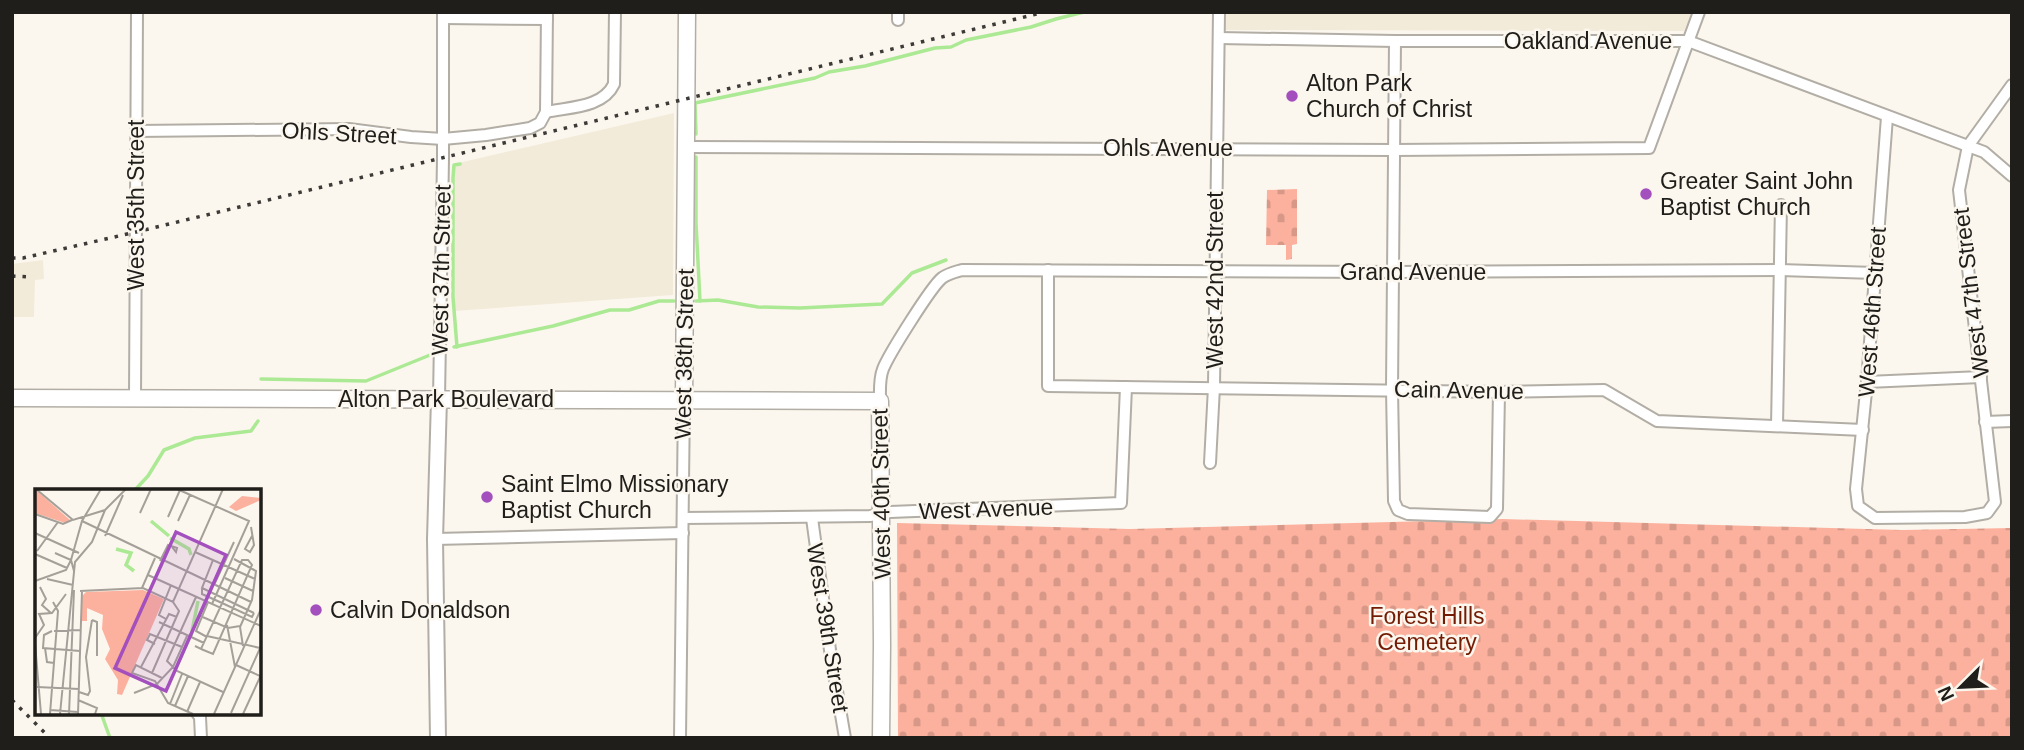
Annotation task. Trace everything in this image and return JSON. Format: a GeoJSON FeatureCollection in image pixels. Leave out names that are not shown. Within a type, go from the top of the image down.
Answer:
{"type":"FeatureCollection","features":[{"type":"Feature","properties":{"kind":"main road","name":"West 38th Street"},"geometry":{"type":"LineString","coordinates":[[684,400],[687,12]]}},
{"type":"Feature","properties":{"kind":"main road","name":"Alton Park Boulevard"},"geometry":{"type":"LineString","coordinates":[[12,398],[880,401]]}},
{"type":"Feature","properties":{"kind":"main road","name":"West 40th Street"},"geometry":{"type":"LineString","coordinates":[[880,401],[881,738]]}},
{"type":"Feature","properties":{"kind":"street","name":"West 35th Street"},"geometry":{"type":"LineString","coordinates":[[135,398],[137,12]]}},
{"type":"Feature","properties":{"kind":"street"},"geometry":{"type":"LineString","coordinates":[[443,15],[547,16],[547,112],[600,101],[610,92],[614,84],[615,12]]}},
{"type":"Feature","properties":{"kind":"street","name":"West 42nd Street"},"geometry":{"type":"LineString","coordinates":[[1210,463],[1214,387],[1219,12]]}},
{"type":"Feature","properties":{"kind":"street"},"geometry":{"type":"LineString","coordinates":[[1688,41],[1699,12]]}},
{"type":"Feature","properties":{"kind":"street","name":"West 37th Street"},"geometry":{"type":"LineString","coordinates":[[438,738],[435,539],[443,15]]}},
{"type":"Feature","properties":{"kind":"street","name":"Oakland Avenue"},"geometry":{"type":"LineString","coordinates":[[1219,38],[1688,41],[1984,152],[2012,176]]}},
{"type":"Feature","properties":{"kind":"street"},"geometry":{"type":"LineString","coordinates":[[1395,41],[1392,389],[1394,501],[1398,510],[1408,514],[1490,517],[1497,509],[1499,391]]}},
{"type":"Feature","properties":{"kind":"street","name":"Ohls Avenue"},"geometry":{"type":"LineString","coordinates":[[686,147],[1394,150],[1649,148],[1688,41]]}},
{"type":"Feature","properties":{"kind":"street","name":"West 47th Street"},"geometry":{"type":"LineString","coordinates":[[1858,506],[1875,518],[1965,517],[1987,513],[1994,502],[1959,190],[1968,146],[2012,85]]}},
{"type":"Feature","properties":{"kind":"street","name":"Ohls Street"},"geometry":{"type":"LineString","coordinates":[[136,131],[349,129],[443,139],[530,128],[540,123],[547,112]]}},
{"type":"Feature","properties":{"kind":"street","name":"West 46th Street"},"geometry":{"type":"LineString","coordinates":[[1858,506],[1856,489],[1887,117]]}},
{"type":"Feature","properties":{"kind":"street"},"geometry":{"type":"LineString","coordinates":[[1777,426],[1781,205]]}},
{"type":"Feature","properties":{"kind":"street","name":"Grand Avenue"},"geometry":{"type":"LineString","coordinates":[[951,273],[962,270],[1780,270],[1875,273]]}},
{"type":"Feature","properties":{"kind":"street","name":"Cain Avenue"},"geometry":{"type":"LineString","coordinates":[[1048,270],[1048,386],[1604,390],[1657,421],[1863,430]]}},
{"type":"Feature","properties":{"kind":"street","name":"West 40th Street"},"geometry":{"type":"LineString","coordinates":[[880,401],[883,369],[936,285],[951,273]]}},
{"type":"Feature","properties":{"kind":"street"},"geometry":{"type":"LineString","coordinates":[[1867,382],[1981,377]]}},
{"type":"Feature","properties":{"kind":"street","name":"West Avenue"},"geometry":{"type":"LineString","coordinates":[[683,518],[812,518],[1121,503],[1126,387]]}},
{"type":"Feature","properties":{"kind":"street","name":"West 38th Street"},"geometry":{"type":"LineString","coordinates":[[680,738],[684,400]]}},
{"type":"Feature","properties":{"kind":"street"},"geometry":{"type":"LineString","coordinates":[[1985,422],[2012,421]]}},
{"type":"Feature","properties":{"kind":"street","name":"West 39th Street"},"geometry":{"type":"LineString","coordinates":[[812,518],[845,738]]}},
{"type":"Feature","properties":{"kind":"street"},"geometry":{"type":"LineString","coordinates":[[435,539],[683,533]]}},
{"type":"Feature","properties":{"kind":"street"},"geometry":{"type":"LineString","coordinates":[[199,715],[201,738]]}},
{"type":"Feature","properties":{"kind":"shaded area"},"geometry":{"type":"Polygon","coordinates":[[[1226,12],[1692,12],[1684,31],[1225,30],[1226,12]]]}},
{"type":"Feature","properties":{"kind":"shaded area"},"geometry":{"type":"Polygon","coordinates":[[[674,113],[673,295],[455,311],[454,164],[674,113]]]}},
{"type":"Feature","properties":{"kind":"shaded area"},"geometry":{"type":"Polygon","coordinates":[[[43,260],[44,279],[35,280],[34,317],[12,317],[12,264],[43,260]]]}},
{"type":"Feature","properties":{"kind":"green space"},"geometry":{"type":"Polygon","coordinates":[[[1297,189],[1297,244],[1292,245],[1292,259],[1286,260],[1286,245],[1266,245],[1267,190],[1297,189]]]}},
{"type":"Feature","properties":{"kind":"green space","name":"Forest Hills Cemetery"},"geometry":{"type":"Polygon","coordinates":[[[1503,519],[1902,530],[2012,528],[2012,738],[898,738],[897,523],[1130,529],[1503,519]]]}},
{"type":"Feature","properties":{"kind":"waterway"},"geometry":{"type":"LineString","coordinates":[[696,134],[695,103],[815,78],[829,72],[935,48],[951,47],[966,40],[1031,27],[1084,12]]}},
{"type":"Feature","properties":{"kind":"waterway"},"geometry":{"type":"LineString","coordinates":[[696,157],[700,301]]}},
{"type":"Feature","properties":{"kind":"waterway"},"geometry":{"type":"LineString","coordinates":[[457,347],[453,297],[453,178],[454,165],[460,164]]}},
{"type":"Feature","properties":{"kind":"waterway"},"geometry":{"type":"LineString","coordinates":[[696,301],[718,300],[758,307],[800,308],[882,304],[912,273],[946,260]]}},
{"type":"Feature","properties":{"kind":"waterway"},"geometry":{"type":"LineString","coordinates":[[454,347],[553,326],[610,310],[629,310],[659,301],[674,301]]}},
{"type":"Feature","properties":{"kind":"waterway"},"geometry":{"type":"LineString","coordinates":[[261,379],[366,381],[430,355]]}},
{"type":"Feature","properties":{"kind":"waterway"},"geometry":{"type":"LineString","coordinates":[[136,489],[148,476],[164,450],[195,438],[251,431],[258,421]]}},
{"type":"Feature","properties":{"kind":"waterway"},"geometry":{"type":"LineString","coordinates":[[102,715],[110,738]]}},
{"type":"Feature","properties":{"kind":"railway"},"geometry":{"type":"LineString","coordinates":[[12,258],[23,258],[136,232],[1045,12]]}},
{"type":"Feature","properties":{"kind":"railway"},"geometry":{"type":"LineString","coordinates":[[12,276],[30,277]]}},
{"type":"Feature","properties":{"kind":"railway"},"geometry":{"type":"LineString","coordinates":[[12,700],[50,738]]}},
{"type":"Feature","properties":{"kind":"place","name":"Alton Park Church of Christ"},"geometry":{"type":"Point","coordinates":[1292,96]}},
{"type":"Feature","properties":{"kind":"place","name":"Greater Saint John Baptist Church"},"geometry":{"type":"Point","coordinates":[1646,194]}},
{"type":"Feature","properties":{"kind":"place","name":"Saint Elmo Missionary Baptist Church"},"geometry":{"type":"Point","coordinates":[487,497]}},
{"type":"Feature","properties":{"kind":"place","name":"Calvin Donaldson"},"geometry":{"type":"Point","coordinates":[316,610]}}]}
